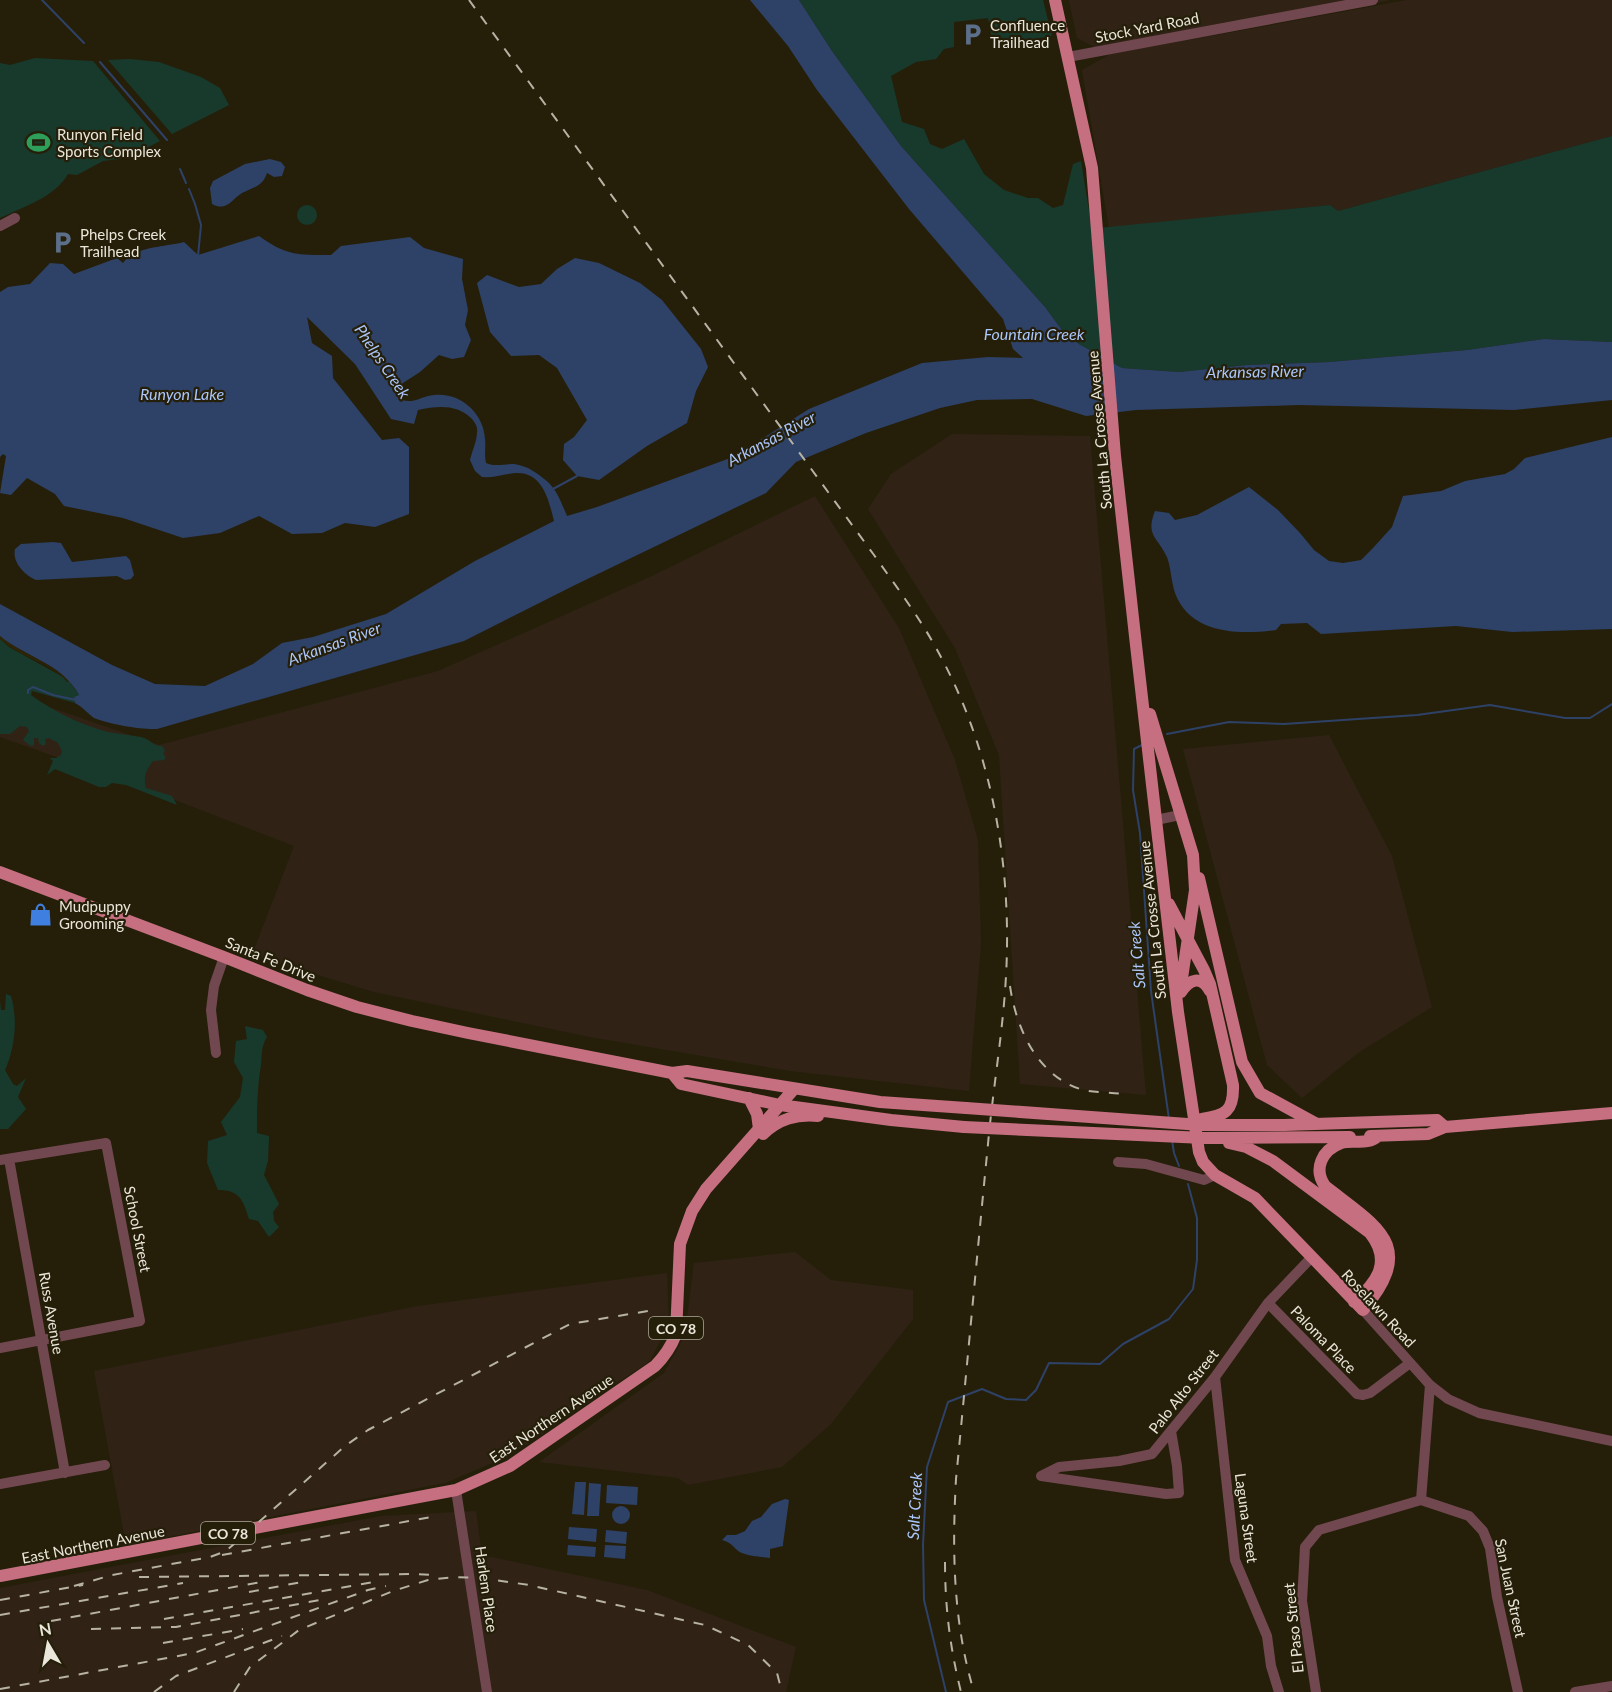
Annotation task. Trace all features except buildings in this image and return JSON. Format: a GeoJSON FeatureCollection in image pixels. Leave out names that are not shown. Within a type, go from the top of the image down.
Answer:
{"type":"FeatureCollection","features":[{"type":"Feature","properties":{"kind":"main road","name":"South La Crosse Avenue"},"geometry":{"type":"LineString","coordinates":[[1055,0],[1092,168],[1115,456],[1178,1012],[1193,1109]]}},
{"type":"Feature","properties":{"kind":"main road","name":"South La Crosse Avenue"},"geometry":{"type":"LineString","coordinates":[[1140,682],[1193,855],[1195,890],[1178,1012]]}},
{"type":"Feature","properties":{"kind":"main road"},"geometry":{"type":"LineString","coordinates":[[1193,855],[1242,1062],[1260,1093],[1317,1124]]}},
{"type":"Feature","properties":{"kind":"main road","name":"Santa Fe Drive"},"geometry":{"type":"LineString","coordinates":[[0,872],[357,1007],[412,1022],[672,1074]]}},
{"type":"Feature","properties":{"kind":"main road"},"geometry":{"type":"LineString","coordinates":[[1165,898],[1204,970],[1233,1085],[1230,1107],[1221,1116],[1201,1122]]}},
{"type":"Feature","properties":{"kind":"main road"},"geometry":{"type":"LineString","coordinates":[[1180,993],[1186,984],[1196,979],[1206,984],[1211,993]]}},
{"type":"Feature","properties":{"kind":"main road"},"geometry":{"type":"LineString","coordinates":[[672,1074],[687,1071],[880,1102],[1147,1122],[1317,1124],[1437,1120],[1445,1127]]}},
{"type":"Feature","properties":{"kind":"main road"},"geometry":{"type":"LineString","coordinates":[[672,1074],[681,1084],[780,1105],[882,1119],[964,1127],[1204,1138],[1428,1134],[1445,1127],[1612,1113]]}},
{"type":"Feature","properties":{"kind":"main road","name":"East Northern Avenue"},"geometry":{"type":"LineString","coordinates":[[0,1576],[456,1490],[510,1466],[655,1366],[665,1355],[676,1334],[680,1244],[692,1211],[706,1189],[794,1089]]}},
{"type":"Feature","properties":{"kind":"main road"},"geometry":{"type":"LineString","coordinates":[[749,1098],[757,1114],[759,1129]]}},
{"type":"Feature","properties":{"kind":"main road","name":"Roselawn Road"},"geometry":{"type":"LineString","coordinates":[[1193,1109],[1199,1152],[1203,1162],[1215,1175],[1256,1198],[1358,1306]]}},
{"type":"Feature","properties":{"kind":"main road"},"geometry":{"type":"LineString","coordinates":[[730,1162],[773,1124],[788,1117],[812,1116],[876,1123],[882,1119]]}},
{"type":"Feature","properties":{"kind":"main road"},"geometry":{"type":"LineString","coordinates":[[1358,1306],[1376,1295],[1386,1278],[1388,1264],[1386,1243],[1375,1225],[1325,1186],[1321,1181],[1319,1167],[1326,1152],[1342,1143],[1372,1142],[1378,1136]]}},
{"type":"Feature","properties":{"kind":"main road"},"geometry":{"type":"LineString","coordinates":[[1204,1138],[1246,1147],[1273,1161],[1370,1233],[1380,1251],[1381,1264],[1377,1278],[1358,1306]]}},
{"type":"Feature","properties":{"kind":"street","name":"Stock Yard Road"},"geometry":{"type":"LineString","coordinates":[[1068,57],[1373,0]]}},
{"type":"Feature","properties":{"kind":"street"},"geometry":{"type":"LineString","coordinates":[[0,226],[15,218]]}},
{"type":"Feature","properties":{"kind":"street"},"geometry":{"type":"LineString","coordinates":[[1156,820],[1180,815]]}},
{"type":"Feature","properties":{"kind":"street"},"geometry":{"type":"LineString","coordinates":[[216,1053],[211,1010],[214,986],[224,957]]}},
{"type":"Feature","properties":{"kind":"street","name":"School Street"},"geometry":{"type":"LineString","coordinates":[[4,1160],[106,1143],[140,1322],[41,1340]]}},
{"type":"Feature","properties":{"kind":"street","name":"Russ Avenue"},"geometry":{"type":"LineString","coordinates":[[4,1160],[41,1340],[65,1473]]}},
{"type":"Feature","properties":{"kind":"street"},"geometry":{"type":"LineString","coordinates":[[1118,1162],[1146,1164],[1204,1180],[1215,1175]]}},
{"type":"Feature","properties":{"kind":"street","name":"Palo Alto Street"},"geometry":{"type":"LineString","coordinates":[[1171,1431],[1179,1493],[1166,1494],[1041,1476],[1059,1467],[1152,1455],[1171,1431],[1215,1377],[1268,1303],[1311,1258]]}},
{"type":"Feature","properties":{"kind":"street","name":"Paloma Place"},"geometry":{"type":"LineString","coordinates":[[1268,1303],[1354,1392],[1359,1394],[1374,1391],[1410,1363]]}},
{"type":"Feature","properties":{"kind":"street","name":"Roselawn Road"},"geometry":{"type":"LineString","coordinates":[[1358,1306],[1430,1385],[1448,1399],[1479,1413],[1612,1441]]}},
{"type":"Feature","properties":{"kind":"street"},"geometry":{"type":"LineString","coordinates":[[0,1348],[41,1340]]}},
{"type":"Feature","properties":{"kind":"street","name":"Laguna Street"},"geometry":{"type":"LineString","coordinates":[[1215,1377],[1235,1560],[1267,1636],[1270,1666],[1279,1692]]}},
{"type":"Feature","properties":{"kind":"street"},"geometry":{"type":"LineString","coordinates":[[1421,1500],[1430,1385]]}},
{"type":"Feature","properties":{"kind":"street"},"geometry":{"type":"LineString","coordinates":[[0,1484],[105,1465]]}},
{"type":"Feature","properties":{"kind":"street","name":"Harlem Place"},"geometry":{"type":"LineString","coordinates":[[456,1490],[487,1692]]}},
{"type":"Feature","properties":{"kind":"street","name":"El Paso Street"},"geometry":{"type":"LineString","coordinates":[[1316,1692],[1302,1601],[1305,1547],[1319,1530],[1421,1500]]}},
{"type":"Feature","properties":{"kind":"street","name":"San Juan Street"},"geometry":{"type":"LineString","coordinates":[[1421,1500],[1469,1516],[1483,1530],[1490,1548],[1497,1597],[1518,1692]]}},
{"type":"Feature","properties":{"kind":"street"},"geometry":{"type":"LineString","coordinates":[[1575,1692],[1612,1686]]}},
{"type":"Feature","properties":{"kind":"shaded area"},"geometry":{"type":"Polygon","coordinates":[[[1069,0],[1390,0],[1190,40],[1407,0],[1612,0],[1612,136],[1338,211],[1330,205],[1109,228],[1082,70],[1109,55],[1077,38],[1069,0]]]}},
{"type":"Feature","properties":{"kind":"shaded area"},"geometry":{"type":"Polygon","coordinates":[[[952,434],[1090,436],[1146,1095],[1020,1084],[999,755],[955,648],[868,509],[891,474],[952,434]]]}},
{"type":"Feature","properties":{"kind":"shaded area"},"geometry":{"type":"Polygon","coordinates":[[[815,496],[899,628],[955,760],[978,840],[981,944],[969,1091],[790,1071],[590,1037],[374,992],[252,955],[294,846],[144,788],[0,737],[0,704],[46,706],[159,745],[438,671],[652,576],[815,496]]]}},
{"type":"Feature","properties":{"kind":"shaded area"},"geometry":{"type":"Polygon","coordinates":[[[1329,735],[1392,856],[1432,1007],[1358,1053],[1302,1098],[1267,1065],[1183,749],[1329,735]]]}},
{"type":"Feature","properties":{"kind":"shaded area"},"geometry":{"type":"Polygon","coordinates":[[[795,1252],[831,1280],[913,1290],[913,1319],[831,1424],[782,1467],[688,1485],[678,1478],[539,1462],[664,1373],[685,1335],[694,1263],[795,1252]]]}},
{"type":"Feature","properties":{"kind":"shaded area"},"geometry":{"type":"Polygon","coordinates":[[[667,1273],[669,1324],[650,1361],[509,1456],[445,1483],[126,1545],[94,1371],[418,1306],[667,1273]]]}},
{"type":"Feature","properties":{"kind":"shaded area"},"geometry":{"type":"Polygon","coordinates":[[[476,1511],[482,1555],[647,1590],[796,1647],[786,1692],[0,1692],[0,1588],[381,1516],[476,1511]]]}},
{"type":"Feature","properties":{"kind":"green space"},"geometry":{"type":"Polygon","coordinates":[[[799,0],[1043,0],[1052,36],[993,45],[988,18],[954,22],[954,47],[944,49],[936,59],[916,62],[891,76],[902,122],[924,129],[930,144],[942,149],[964,139],[984,174],[1004,190],[1028,198],[1038,198],[1053,208],[1063,205],[1073,164],[1081,161],[1091,223],[1098,228],[1330,205],[1338,211],[1612,136],[1612,342],[1544,339],[1467,350],[1329,362],[1247,365],[1179,372],[1122,368],[1079,344],[1062,330],[1045,307],[901,146],[832,51],[799,0]]]}},
{"type":"Feature","properties":{"kind":"green space"},"geometry":{"type":"Polygon","coordinates":[[[35,58],[93,61],[160,141],[127,158],[103,161],[77,175],[68,174],[47,195],[0,218],[0,63],[10,65],[35,58]]]}},
{"type":"Feature","properties":{"kind":"green space"},"geometry":{"type":"Polygon","coordinates":[[[130,59],[159,62],[201,77],[220,88],[229,105],[172,134],[108,60],[130,59]]]}},
{"type":"Feature","properties":{"kind":"green space"},"geometry":{"type":"Polygon","coordinates":[[[307,205],[314,208],[317,215],[314,222],[307,225],[300,222],[297,215],[300,208],[307,205]]]}},
{"type":"Feature","properties":{"kind":"green space"},"geometry":{"type":"Polygon","coordinates":[[[0,639],[9,647],[63,677],[67,682],[69,681],[79,695],[74,697],[75,703],[32,691],[31,695],[40,701],[88,726],[108,732],[141,737],[162,746],[166,757],[164,760],[153,761],[151,764],[145,777],[146,788],[172,796],[177,805],[126,785],[112,783],[106,787],[99,787],[55,769],[47,775],[53,761],[50,758],[61,755],[62,751],[58,743],[49,738],[45,739],[46,744],[43,746],[39,743],[38,738],[34,738],[34,745],[31,746],[23,740],[29,731],[27,727],[20,726],[10,734],[0,734],[0,639]]]}},
{"type":"Feature","properties":{"kind":"green space"},"geometry":{"type":"Polygon","coordinates":[[[6,994],[11,996],[15,1024],[13,1043],[5,1070],[13,1084],[17,1086],[26,1078],[18,1097],[26,1109],[8,1129],[0,1129],[0,1001],[1,1010],[5,1010],[6,994]]]}},
{"type":"Feature","properties":{"kind":"green space"},"geometry":{"type":"Polygon","coordinates":[[[245,1026],[263,1030],[267,1037],[262,1051],[257,1133],[269,1136],[268,1161],[264,1175],[279,1204],[273,1212],[274,1221],[279,1227],[269,1237],[258,1221],[249,1219],[240,1197],[225,1190],[218,1190],[207,1163],[208,1141],[227,1135],[221,1122],[240,1097],[243,1078],[234,1062],[236,1041],[247,1039],[245,1026]]]}},
{"type":"Feature","properties":{"kind":"sand"},"geometry":{"type":"Polygon","coordinates":[[[0,636],[52,668],[69,681],[53,669],[8,645],[0,639],[0,636]]]}},
{"type":"Feature","properties":{"kind":"water"},"geometry":{"type":"Polygon","coordinates":[[[750,0],[799,0],[832,51],[901,146],[1045,307],[1062,330],[1079,344],[1122,368],[1179,372],[1247,365],[1329,362],[1467,350],[1544,339],[1612,342],[1612,400],[1514,410],[1299,405],[1136,410],[1086,416],[1032,399],[977,400],[940,408],[866,433],[796,462],[766,493],[464,641],[157,729],[143,729],[94,718],[75,703],[74,697],[79,695],[63,675],[0,636],[0,604],[112,665],[155,684],[205,686],[253,664],[282,643],[313,637],[386,614],[475,561],[554,521],[547,496],[532,477],[515,473],[482,477],[475,471],[470,460],[477,428],[466,414],[447,407],[440,407],[418,410],[414,424],[391,419],[355,364],[307,317],[312,343],[332,356],[333,378],[382,440],[399,438],[409,447],[409,514],[375,527],[345,523],[322,533],[292,534],[259,516],[220,533],[183,538],[123,518],[64,506],[55,494],[27,478],[11,495],[0,493],[6,456],[3,454],[0,457],[0,292],[8,287],[30,284],[50,263],[63,264],[74,274],[117,258],[123,263],[135,253],[151,248],[184,242],[198,255],[259,236],[285,251],[320,255],[331,255],[341,246],[410,237],[424,248],[463,259],[462,279],[468,310],[465,325],[471,340],[464,357],[452,359],[439,355],[403,383],[402,400],[410,401],[444,395],[462,401],[476,413],[484,430],[486,463],[517,464],[533,471],[554,490],[567,516],[733,457],[809,409],[922,363],[988,357],[1023,358],[1013,349],[1003,319],[909,209],[817,90],[788,46],[750,0]]]}},
{"type":"Feature","properties":{"kind":"water"},"geometry":{"type":"Polygon","coordinates":[[[270,159],[281,162],[285,167],[282,176],[274,177],[267,173],[260,183],[242,193],[229,204],[222,207],[212,204],[210,188],[213,181],[245,164],[270,159]]]}},
{"type":"Feature","properties":{"kind":"water"},"geometry":{"type":"Polygon","coordinates":[[[575,258],[599,263],[640,283],[662,300],[701,349],[708,367],[696,391],[687,423],[647,446],[599,480],[577,476],[563,460],[564,444],[574,437],[587,420],[557,368],[539,355],[511,356],[490,332],[477,283],[487,275],[519,287],[541,284],[557,269],[575,258]]]}},
{"type":"Feature","properties":{"kind":"water"},"geometry":{"type":"Polygon","coordinates":[[[1612,437],[1612,629],[1512,632],[1456,626],[1321,634],[1307,623],[1281,624],[1276,630],[1262,632],[1217,629],[1192,617],[1182,607],[1175,593],[1167,557],[1154,536],[1151,526],[1155,511],[1169,513],[1175,520],[1197,515],[1249,487],[1278,510],[1314,550],[1329,561],[1343,563],[1361,560],[1392,527],[1403,496],[1441,491],[1465,481],[1505,474],[1525,458],[1612,437]]]}},
{"type":"Feature","properties":{"kind":"water"},"geometry":{"type":"Polygon","coordinates":[[[61,543],[72,562],[126,556],[130,560],[134,575],[131,579],[125,580],[117,576],[36,580],[27,575],[15,559],[15,549],[21,544],[61,543]]]}},
{"type":"Feature","properties":{"kind":"water"},"geometry":{"type":"Polygon","coordinates":[[[575,1482],[586,1482],[584,1515],[572,1514],[575,1482]]]}},
{"type":"Feature","properties":{"kind":"water"},"geometry":{"type":"Polygon","coordinates":[[[589,1483],[601,1484],[599,1516],[587,1516],[589,1483]]]}},
{"type":"Feature","properties":{"kind":"water"},"geometry":{"type":"Polygon","coordinates":[[[607,1485],[638,1487],[637,1505],[606,1503],[607,1485]]]}},
{"type":"Feature","properties":{"kind":"water"},"geometry":{"type":"Polygon","coordinates":[[[785,1499],[789,1500],[783,1546],[770,1549],[770,1558],[742,1553],[722,1540],[727,1535],[736,1535],[745,1531],[752,1521],[761,1517],[772,1504],[785,1499]]]}},
{"type":"Feature","properties":{"kind":"water"},"geometry":{"type":"Polygon","coordinates":[[[621,1506],[627,1509],[630,1515],[627,1521],[621,1524],[615,1521],[612,1515],[615,1509],[621,1506]]]}},
{"type":"Feature","properties":{"kind":"water"},"geometry":{"type":"Polygon","coordinates":[[[569,1527],[597,1529],[596,1542],[568,1539],[569,1527]]]}},
{"type":"Feature","properties":{"kind":"water"},"geometry":{"type":"Polygon","coordinates":[[[606,1530],[627,1532],[626,1544],[605,1542],[606,1530]]]}},
{"type":"Feature","properties":{"kind":"water"},"geometry":{"type":"Polygon","coordinates":[[[568,1545],[596,1547],[595,1557],[567,1555],[568,1545]]]}},
{"type":"Feature","properties":{"kind":"water"},"geometry":{"type":"Polygon","coordinates":[[[605,1545],[626,1546],[625,1559],[604,1557],[605,1545]]]}},
{"type":"Feature","properties":{"kind":"waterway","name":"Phelps Creek"},"geometry":{"type":"LineString","coordinates":[[42,0],[84,43]]}},
{"type":"Feature","properties":{"kind":"waterway"},"geometry":{"type":"LineString","coordinates":[[100,62],[167,140]]}},
{"type":"Feature","properties":{"kind":"waterway","name":"Phelps Creek"},"geometry":{"type":"LineString","coordinates":[[180,169],[186,183]]}},
{"type":"Feature","properties":{"kind":"waterway","name":"Phelps Creek"},"geometry":{"type":"LineString","coordinates":[[189,189],[201,225],[198,256]]}},
{"type":"Feature","properties":{"kind":"waterway"},"geometry":{"type":"LineString","coordinates":[[553,489],[577,476]]}},
{"type":"Feature","properties":{"kind":"waterway"},"geometry":{"type":"LineString","coordinates":[[28,693],[28,690],[33,687],[53,695],[76,700]]}},
{"type":"Feature","properties":{"kind":"waterway"},"geometry":{"type":"LineString","coordinates":[[1167,734],[1229,722],[1284,724],[1417,715],[1490,705],[1565,718],[1590,718],[1612,704]]}},
{"type":"Feature","properties":{"kind":"waterway","name":"Salt Creek"},"geometry":{"type":"LineString","coordinates":[[1142,745],[1134,749],[1133,790],[1140,833],[1151,991],[1169,1119]]}},
{"type":"Feature","properties":{"kind":"waterway","name":"Salt Creek"},"geometry":{"type":"LineString","coordinates":[[1172,1140],[1179,1166]]}},
{"type":"Feature","properties":{"kind":"waterway","name":"Salt Creek"},"geometry":{"type":"LineString","coordinates":[[946,1692],[924,1600],[923,1545],[927,1467],[948,1402],[982,1389],[1006,1399],[1026,1400],[1036,1390],[1049,1363],[1100,1364],[1123,1344],[1169,1319],[1193,1289],[1197,1260],[1197,1218],[1188,1184]]}},
{"type":"Feature","properties":{"kind":"railway"},"geometry":{"type":"LineString","coordinates":[[469,0],[910,606],[935,645],[960,696],[986,773],[1002,854],[1007,936],[1005,997],[990,1123],[956,1479],[954,1560],[958,1613],[974,1692]]}},
{"type":"Feature","properties":{"kind":"railway"},"geometry":{"type":"LineString","coordinates":[[1010,986],[1023,1033],[1031,1048],[1052,1073],[1080,1089],[1122,1094]]}},
{"type":"Feature","properties":{"kind":"railway"},"geometry":{"type":"LineString","coordinates":[[74,1586],[112,1575],[210,1557],[226,1551],[345,1446],[368,1430],[570,1324],[654,1310]]}},
{"type":"Feature","properties":{"kind":"railway"},"geometry":{"type":"LineString","coordinates":[[222,1555],[437,1516]]}},
{"type":"Feature","properties":{"kind":"railway"},"geometry":{"type":"LineString","coordinates":[[945,1562],[949,1627],[961,1692]]}},
{"type":"Feature","properties":{"kind":"railway"},"geometry":{"type":"LineString","coordinates":[[139,1577],[433,1575]]}},
{"type":"Feature","properties":{"kind":"railway"},"geometry":{"type":"LineString","coordinates":[[234,1692],[250,1667],[299,1630],[393,1591],[428,1580],[454,1577],[481,1578],[529,1585],[705,1625],[748,1645],[777,1673],[782,1692]]}},
{"type":"Feature","properties":{"kind":"railway"},"geometry":{"type":"LineString","coordinates":[[51,1621],[261,1582]]}},
{"type":"Feature","properties":{"kind":"railway"},"geometry":{"type":"LineString","coordinates":[[249,1592],[302,1582]]}},
{"type":"Feature","properties":{"kind":"railway"},"geometry":{"type":"LineString","coordinates":[[164,1619],[374,1582]]}},
{"type":"Feature","properties":{"kind":"railway"},"geometry":{"type":"LineString","coordinates":[[0,1615],[183,1583]]}},
{"type":"Feature","properties":{"kind":"railway"},"geometry":{"type":"LineString","coordinates":[[0,1600],[83,1585]]}},
{"type":"Feature","properties":{"kind":"railway"},"geometry":{"type":"LineString","coordinates":[[0,1689],[194,1653],[368,1590],[386,1586]]}},
{"type":"Feature","properties":{"kind":"railway"},"geometry":{"type":"LineString","coordinates":[[91,1629],[176,1627],[325,1599]]}},
{"type":"Feature","properties":{"kind":"railway"},"geometry":{"type":"LineString","coordinates":[[163,1643],[243,1629]]}},
{"type":"Feature","properties":{"kind":"railway"},"geometry":{"type":"LineString","coordinates":[[154,1692],[176,1676],[282,1636]]}},
{"type":"Feature","properties":{"kind":"place","name":"Confluence Trailhead"},"geometry":{"type":"Point","coordinates":[972,34]}},
{"type":"Feature","properties":{"kind":"place","name":"Runyon Field Sports Complex"},"geometry":{"type":"Point","coordinates":[39,143]}},
{"type":"Feature","properties":{"kind":"place","name":"Phelps Creek Trailhead"},"geometry":{"type":"Point","coordinates":[62,243]}},
{"type":"Feature","properties":{"kind":"place","name":"Mudpuppy Grooming"},"geometry":{"type":"Point","coordinates":[41,915]}},
{"type":"Feature","properties":{"kind":"water label","name":"Fountain Creek"},"geometry":{"type":"Point","coordinates":[1034,333]}},
{"type":"Feature","properties":{"kind":"water label","name":"Arkansas River"},"geometry":{"type":"Point","coordinates":[1255,371]}},
{"type":"Feature","properties":{"kind":"water label","name":"Runyon Lake"},"geometry":{"type":"Point","coordinates":[182,393]}},
{"type":"Feature","properties":{"kind":"water label","name":"Arkansas River"},"geometry":{"type":"Point","coordinates":[771,438]}},
{"type":"Feature","properties":{"kind":"water label","name":"Arkansas River"},"geometry":{"type":"Point","coordinates":[334,643]}}]}
